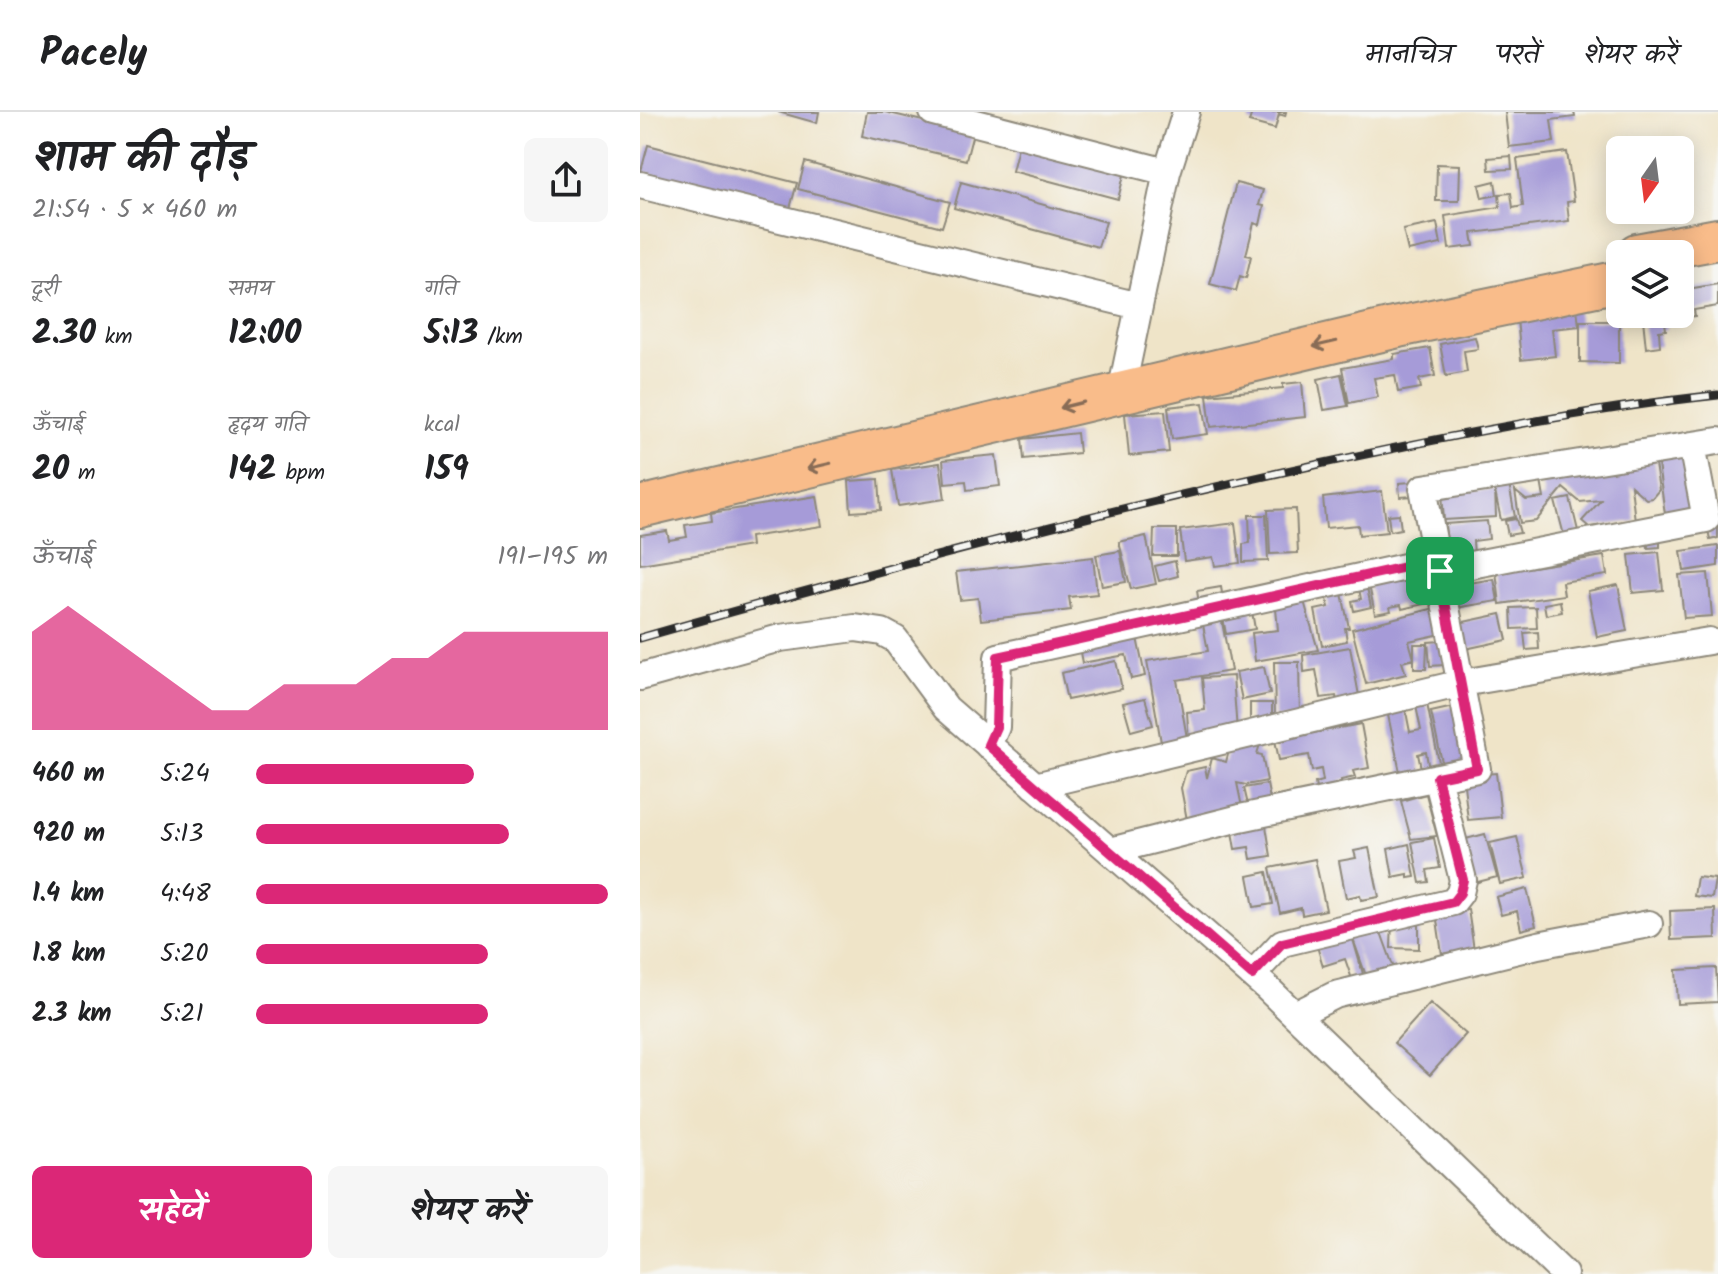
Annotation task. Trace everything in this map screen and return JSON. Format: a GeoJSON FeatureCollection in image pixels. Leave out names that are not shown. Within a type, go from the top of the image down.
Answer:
{"type":"FeatureCollection","features":[{"type":"Feature","properties":{"kind":"main road"},"geometry":{"type":"LineString","coordinates":[[1694,243],[1718,239]]}},
{"type":"Feature","properties":{"kind":"main road"},"geometry":{"type":"LineString","coordinates":[[640,507],[1123,379],[1327,316],[1606,260]]}},
{"type":"Feature","properties":{"kind":"main road"},"geometry":{"type":"LineString","coordinates":[[1694,268],[1718,264]]}},
{"type":"Feature","properties":{"kind":"main road"},"geometry":{"type":"LineString","coordinates":[[640,481],[1123,379],[1606,284]]}},
{"type":"Feature","properties":{"kind":"street"},"geometry":{"type":"LineString","coordinates":[[933,112],[1167,172]]}},
{"type":"Feature","properties":{"kind":"street"},"geometry":{"type":"LineString","coordinates":[[1123,379],[1167,172],[1186,112]]}},
{"type":"Feature","properties":{"kind":"street"},"geometry":{"type":"LineString","coordinates":[[640,185],[1139,306]]}},
{"type":"Feature","properties":{"kind":"street"},"geometry":{"type":"LineString","coordinates":[[1110,851],[1240,818],[1477,769],[1423,488],[1718,441]]}},
{"type":"Feature","properties":{"kind":"street"},"geometry":{"type":"LineString","coordinates":[[988,745],[996,727],[998,657],[1438,566],[1706,519],[1692,445]]}},
{"type":"Feature","properties":{"kind":"street"},"geometry":{"type":"LineString","coordinates":[[640,677],[780,638],[855,628],[882,632],[895,639],[946,708],[1252,975],[1564,1274]]}},
{"type":"Feature","properties":{"kind":"street"},"geometry":{"type":"LineString","coordinates":[[1035,786],[1462,683],[1709,641]]}},
{"type":"Feature","properties":{"kind":"street"},"geometry":{"type":"LineString","coordinates":[[1252,975],[1282,943],[1453,902],[1460,893],[1463,880],[1437,777]]}},
{"type":"Feature","properties":{"kind":"street"},"geometry":{"type":"LineString","coordinates":[[1295,1015],[1335,995],[1538,945],[1649,924]]}},
{"type":"Feature","properties":{"kind":"building"},"geometry":{"type":"Polygon","coordinates":[[[778,112],[819,112],[817,123],[778,112]]]}},
{"type":"Feature","properties":{"kind":"building"},"geometry":{"type":"Polygon","coordinates":[[[867,112],[885,112],[973,133],[966,160],[862,136],[867,112]]]}},
{"type":"Feature","properties":{"kind":"building"},"geometry":{"type":"Polygon","coordinates":[[[1252,112],[1286,112],[1285,116],[1279,114],[1275,129],[1249,122],[1252,112]]]}},
{"type":"Feature","properties":{"kind":"building"},"geometry":{"type":"Polygon","coordinates":[[[1505,112],[1574,112],[1575,117],[1551,120],[1554,142],[1509,147],[1505,112]]]}},
{"type":"Feature","properties":{"kind":"building"},"geometry":{"type":"Polygon","coordinates":[[[1019,143],[1125,171],[1118,199],[1012,171],[1019,143]]]}},
{"type":"Feature","properties":{"kind":"building"},"geometry":{"type":"Polygon","coordinates":[[[648,145],[797,183],[789,212],[641,171],[648,145]]]}},
{"type":"Feature","properties":{"kind":"building"},"geometry":{"type":"Polygon","coordinates":[[[1567,152],[1574,201],[1567,202],[1569,221],[1472,233],[1474,246],[1449,249],[1445,216],[1500,207],[1499,194],[1511,193],[1513,208],[1523,206],[1517,159],[1567,152]]]}},
{"type":"Feature","properties":{"kind":"building"},"geometry":{"type":"Polygon","coordinates":[[[1511,156],[1512,169],[1489,170],[1488,158],[1511,156]]]}},
{"type":"Feature","properties":{"kind":"building"},"geometry":{"type":"Polygon","coordinates":[[[805,162],[950,202],[942,227],[798,189],[805,162]]]}},
{"type":"Feature","properties":{"kind":"building"},"geometry":{"type":"Polygon","coordinates":[[[1437,164],[1460,165],[1459,201],[1436,201],[1437,164]]]}},
{"type":"Feature","properties":{"kind":"building"},"geometry":{"type":"Polygon","coordinates":[[[1495,181],[1497,195],[1482,198],[1479,185],[1495,181]]]}},
{"type":"Feature","properties":{"kind":"building"},"geometry":{"type":"Polygon","coordinates":[[[961,182],[1106,222],[1098,247],[954,208],[961,182]]]}},
{"type":"Feature","properties":{"kind":"building"},"geometry":{"type":"Polygon","coordinates":[[[1236,183],[1263,190],[1259,205],[1264,206],[1260,225],[1254,223],[1246,255],[1251,256],[1246,278],[1240,276],[1236,291],[1210,284],[1236,183]]]}},
{"type":"Feature","properties":{"kind":"building"},"geometry":{"type":"Polygon","coordinates":[[[1437,223],[1441,244],[1408,251],[1403,230],[1437,223]]]}},
{"type":"Feature","properties":{"kind":"building"},"geometry":{"type":"Polygon","coordinates":[[[1718,284],[1718,306],[1694,310],[1694,288],[1718,284]]]}},
{"type":"Feature","properties":{"kind":"building"},"geometry":{"type":"Polygon","coordinates":[[[1577,308],[1579,326],[1552,329],[1555,356],[1521,360],[1516,309],[1577,308]]]}},
{"type":"Feature","properties":{"kind":"building"},"geometry":{"type":"Polygon","coordinates":[[[1580,321],[1606,321],[1606,328],[1619,328],[1619,363],[1580,362],[1580,321]]]}},
{"type":"Feature","properties":{"kind":"building"},"geometry":{"type":"Polygon","coordinates":[[[1644,328],[1666,328],[1659,331],[1660,346],[1646,348],[1644,328]]]}},
{"type":"Feature","properties":{"kind":"building"},"geometry":{"type":"Polygon","coordinates":[[[1475,337],[1478,349],[1464,351],[1467,372],[1446,376],[1440,344],[1475,337]]]}},
{"type":"Feature","properties":{"kind":"building"},"geometry":{"type":"Polygon","coordinates":[[[1430,348],[1435,376],[1419,379],[1421,388],[1398,392],[1395,375],[1374,378],[1378,397],[1349,403],[1342,368],[1394,359],[1394,354],[1430,348]]]}},
{"type":"Feature","properties":{"kind":"building"},"geometry":{"type":"Polygon","coordinates":[[[1341,374],[1348,406],[1324,410],[1318,379],[1341,374]]]}},
{"type":"Feature","properties":{"kind":"building"},"geometry":{"type":"Polygon","coordinates":[[[1302,382],[1305,417],[1211,427],[1207,395],[1283,388],[1283,384],[1302,382]]]}},
{"type":"Feature","properties":{"kind":"building"},"geometry":{"type":"Polygon","coordinates":[[[1203,403],[1208,434],[1172,439],[1168,407],[1203,403]]]}},
{"type":"Feature","properties":{"kind":"building"},"geometry":{"type":"Polygon","coordinates":[[[1165,411],[1169,452],[1129,456],[1125,414],[1165,411]]]}},
{"type":"Feature","properties":{"kind":"building"},"geometry":{"type":"Polygon","coordinates":[[[1077,433],[1079,453],[1024,459],[1022,439],[1077,433]]]}},
{"type":"Feature","properties":{"kind":"building"},"geometry":{"type":"Polygon","coordinates":[[[1686,453],[1694,510],[1665,514],[1657,457],[1686,453]]]}},
{"type":"Feature","properties":{"kind":"building"},"geometry":{"type":"Polygon","coordinates":[[[996,455],[1000,486],[967,490],[966,481],[945,483],[943,460],[996,455]]]}},
{"type":"Feature","properties":{"kind":"building"},"geometry":{"type":"Polygon","coordinates":[[[1654,458],[1659,490],[1652,498],[1646,499],[1631,486],[1635,521],[1589,527],[1582,521],[1601,500],[1580,502],[1563,488],[1536,521],[1520,523],[1515,491],[1526,500],[1544,498],[1540,475],[1654,458]]]}},
{"type":"Feature","properties":{"kind":"building"},"geometry":{"type":"Polygon","coordinates":[[[940,463],[945,499],[898,506],[892,470],[940,463]]]}},
{"type":"Feature","properties":{"kind":"building"},"geometry":{"type":"Polygon","coordinates":[[[879,479],[881,510],[851,512],[849,481],[879,479]]]}},
{"type":"Feature","properties":{"kind":"building"},"geometry":{"type":"Polygon","coordinates":[[[1411,482],[1413,496],[1400,497],[1399,483],[1411,482]]]}},
{"type":"Feature","properties":{"kind":"building"},"geometry":{"type":"Polygon","coordinates":[[[1509,484],[1515,517],[1501,520],[1494,487],[1509,484]]]}},
{"type":"Feature","properties":{"kind":"building"},"geometry":{"type":"Polygon","coordinates":[[[1495,490],[1496,517],[1444,520],[1442,492],[1495,490]]]}},
{"type":"Feature","properties":{"kind":"building"},"geometry":{"type":"Polygon","coordinates":[[[1382,491],[1387,532],[1359,535],[1358,525],[1326,528],[1323,498],[1382,491]]]}},
{"type":"Feature","properties":{"kind":"building"},"geometry":{"type":"Polygon","coordinates":[[[817,496],[822,526],[750,537],[751,546],[640,564],[640,535],[667,531],[669,540],[687,537],[685,525],[712,521],[711,513],[817,496]]]}},
{"type":"Feature","properties":{"kind":"building"},"geometry":{"type":"Polygon","coordinates":[[[1570,498],[1579,535],[1565,539],[1555,501],[1570,498]]]}},
{"type":"Feature","properties":{"kind":"building"},"geometry":{"type":"Polygon","coordinates":[[[1296,509],[1298,553],[1270,554],[1268,510],[1296,509]]]}},
{"type":"Feature","properties":{"kind":"building"},"geometry":{"type":"Polygon","coordinates":[[[1399,514],[1401,529],[1390,531],[1388,515],[1399,514]]]}},
{"type":"Feature","properties":{"kind":"building"},"geometry":{"type":"Polygon","coordinates":[[[1249,515],[1266,515],[1268,561],[1243,562],[1243,544],[1250,543],[1249,515]]]}},
{"type":"Feature","properties":{"kind":"building"},"geometry":{"type":"Polygon","coordinates":[[[1718,517],[1718,538],[1710,540],[1706,519],[1718,517]]]}},
{"type":"Feature","properties":{"kind":"building"},"geometry":{"type":"Polygon","coordinates":[[[1516,519],[1520,533],[1508,535],[1505,521],[1516,519]]]}},
{"type":"Feature","properties":{"kind":"building"},"geometry":{"type":"Polygon","coordinates":[[[1487,521],[1489,539],[1473,541],[1474,554],[1448,556],[1445,524],[1487,521]]]}},
{"type":"Feature","properties":{"kind":"building"},"geometry":{"type":"Polygon","coordinates":[[[1235,523],[1240,563],[1215,566],[1213,557],[1184,561],[1180,530],[1235,523]]]}},
{"type":"Feature","properties":{"kind":"building"},"geometry":{"type":"Polygon","coordinates":[[[1154,529],[1177,529],[1177,556],[1153,556],[1154,529]]]}},
{"type":"Feature","properties":{"kind":"building"},"geometry":{"type":"Polygon","coordinates":[[[1660,533],[1660,547],[1648,548],[1647,534],[1660,533]]]}},
{"type":"Feature","properties":{"kind":"building"},"geometry":{"type":"Polygon","coordinates":[[[1146,536],[1156,584],[1131,589],[1119,542],[1146,536]]]}},
{"type":"Feature","properties":{"kind":"building"},"geometry":{"type":"Polygon","coordinates":[[[1718,546],[1718,566],[1684,571],[1681,551],[1718,546]]]}},
{"type":"Feature","properties":{"kind":"building"},"geometry":{"type":"Polygon","coordinates":[[[1120,551],[1126,582],[1102,586],[1096,555],[1120,551]]]}},
{"type":"Feature","properties":{"kind":"building"},"geometry":{"type":"Polygon","coordinates":[[[1659,552],[1663,590],[1633,593],[1629,555],[1659,552]]]}},
{"type":"Feature","properties":{"kind":"building"},"geometry":{"type":"Polygon","coordinates":[[[1604,556],[1607,575],[1562,582],[1564,595],[1500,604],[1495,563],[1524,559],[1526,568],[1604,556]]]}},
{"type":"Feature","properties":{"kind":"building"},"geometry":{"type":"Polygon","coordinates":[[[1093,557],[1097,594],[1069,597],[1071,610],[981,620],[978,598],[960,600],[956,572],[1093,557]]]}},
{"type":"Feature","properties":{"kind":"building"},"geometry":{"type":"Polygon","coordinates":[[[1175,561],[1178,576],[1159,581],[1155,566],[1175,561]]]}},
{"type":"Feature","properties":{"kind":"building"},"geometry":{"type":"Polygon","coordinates":[[[1426,569],[1429,580],[1424,581],[1428,603],[1402,609],[1401,605],[1390,607],[1391,611],[1375,614],[1368,580],[1426,569]]]}},
{"type":"Feature","properties":{"kind":"building"},"geometry":{"type":"Polygon","coordinates":[[[1708,573],[1712,616],[1684,618],[1679,575],[1708,573]]]}},
{"type":"Feature","properties":{"kind":"building"},"geometry":{"type":"Polygon","coordinates":[[[1494,579],[1498,601],[1455,608],[1451,586],[1494,579]]]}},
{"type":"Feature","properties":{"kind":"building"},"geometry":{"type":"Polygon","coordinates":[[[1366,583],[1371,607],[1354,611],[1352,601],[1361,599],[1358,584],[1366,583]]]}},
{"type":"Feature","properties":{"kind":"building"},"geometry":{"type":"Polygon","coordinates":[[[1618,585],[1627,631],[1597,637],[1588,591],[1618,585]]]}},
{"type":"Feature","properties":{"kind":"building"},"geometry":{"type":"Polygon","coordinates":[[[1221,587],[1224,605],[1200,609],[1197,591],[1221,587]]]}},
{"type":"Feature","properties":{"kind":"building"},"geometry":{"type":"Polygon","coordinates":[[[1341,588],[1349,628],[1345,628],[1347,641],[1322,646],[1315,610],[1329,607],[1325,591],[1341,588]]]}},
{"type":"Feature","properties":{"kind":"building"},"geometry":{"type":"Polygon","coordinates":[[[1302,594],[1318,650],[1255,661],[1252,633],[1278,630],[1275,598],[1302,594]]]}},
{"type":"Feature","properties":{"kind":"building"},"geometry":{"type":"Polygon","coordinates":[[[1560,601],[1562,612],[1546,615],[1544,604],[1560,601]]]}},
{"type":"Feature","properties":{"kind":"building"},"geometry":{"type":"Polygon","coordinates":[[[1251,606],[1255,629],[1226,634],[1222,612],[1251,606]]]}},
{"type":"Feature","properties":{"kind":"building"},"geometry":{"type":"Polygon","coordinates":[[[1536,607],[1537,628],[1512,629],[1511,608],[1536,607]]]}},
{"type":"Feature","properties":{"kind":"building"},"geometry":{"type":"Polygon","coordinates":[[[1435,608],[1441,634],[1409,641],[1414,659],[1402,662],[1406,674],[1366,684],[1352,629],[1435,608]]]}},
{"type":"Feature","properties":{"kind":"building"},"geometry":{"type":"Polygon","coordinates":[[[1220,611],[1231,671],[1177,680],[1188,744],[1162,748],[1147,661],[1208,651],[1201,614],[1220,611]]]}},
{"type":"Feature","properties":{"kind":"building"},"geometry":{"type":"Polygon","coordinates":[[[1501,614],[1507,640],[1465,649],[1459,623],[1501,614]]]}},
{"type":"Feature","properties":{"kind":"building"},"geometry":{"type":"Polygon","coordinates":[[[1538,632],[1539,649],[1526,650],[1524,633],[1538,632]]]}},
{"type":"Feature","properties":{"kind":"building"},"geometry":{"type":"Polygon","coordinates":[[[1136,633],[1145,676],[1131,679],[1126,655],[1082,663],[1078,641],[1136,633]]]}},
{"type":"Feature","properties":{"kind":"building"},"geometry":{"type":"Polygon","coordinates":[[[1441,641],[1444,665],[1430,666],[1428,642],[1441,641]]]}},
{"type":"Feature","properties":{"kind":"building"},"geometry":{"type":"Polygon","coordinates":[[[1414,644],[1427,644],[1426,669],[1414,669],[1414,644]]]}},
{"type":"Feature","properties":{"kind":"building"},"geometry":{"type":"Polygon","coordinates":[[[1350,647],[1360,701],[1338,705],[1336,696],[1321,698],[1316,670],[1304,672],[1303,655],[1350,647]]]}},
{"type":"Feature","properties":{"kind":"building"},"geometry":{"type":"Polygon","coordinates":[[[1116,661],[1122,689],[1067,700],[1061,673],[1116,661]]]}},
{"type":"Feature","properties":{"kind":"building"},"geometry":{"type":"Polygon","coordinates":[[[1274,662],[1299,662],[1300,718],[1275,718],[1274,662]]]}},
{"type":"Feature","properties":{"kind":"building"},"geometry":{"type":"Polygon","coordinates":[[[1264,667],[1270,694],[1242,700],[1236,672],[1264,667]]]}},
{"type":"Feature","properties":{"kind":"building"},"geometry":{"type":"Polygon","coordinates":[[[1233,676],[1237,732],[1189,742],[1187,712],[1205,710],[1202,678],[1233,676]]]}},
{"type":"Feature","properties":{"kind":"building"},"geometry":{"type":"Polygon","coordinates":[[[1145,698],[1153,725],[1131,731],[1123,703],[1145,698]]]}},
{"type":"Feature","properties":{"kind":"building"},"geometry":{"type":"Polygon","coordinates":[[[1250,703],[1272,703],[1272,724],[1250,724],[1250,703]]]}},
{"type":"Feature","properties":{"kind":"building"},"geometry":{"type":"Polygon","coordinates":[[[1427,704],[1440,767],[1429,770],[1426,752],[1418,754],[1422,773],[1401,777],[1387,710],[1405,707],[1410,732],[1421,730],[1416,706],[1427,704]]]}},
{"type":"Feature","properties":{"kind":"building"},"geometry":{"type":"Polygon","coordinates":[[[1458,706],[1471,765],[1444,771],[1431,712],[1458,706]]]}},
{"type":"Feature","properties":{"kind":"building"},"geometry":{"type":"Polygon","coordinates":[[[1361,724],[1369,768],[1353,771],[1355,777],[1341,780],[1343,790],[1317,795],[1315,783],[1323,781],[1321,769],[1312,771],[1309,755],[1279,760],[1275,740],[1361,724]]]}},
{"type":"Feature","properties":{"kind":"building"},"geometry":{"type":"Polygon","coordinates":[[[1261,741],[1257,754],[1262,755],[1267,781],[1246,785],[1237,783],[1242,807],[1187,820],[1181,788],[1186,771],[1205,767],[1207,778],[1212,758],[1226,762],[1230,747],[1261,741]]]}},
{"type":"Feature","properties":{"kind":"building"},"geometry":{"type":"Polygon","coordinates":[[[1496,773],[1501,817],[1468,820],[1463,776],[1496,773]]]}},
{"type":"Feature","properties":{"kind":"building"},"geometry":{"type":"Polygon","coordinates":[[[1267,784],[1271,805],[1249,809],[1244,788],[1267,784]]]}},
{"type":"Feature","properties":{"kind":"building"},"geometry":{"type":"Polygon","coordinates":[[[1426,794],[1437,836],[1411,839],[1401,801],[1426,794]]]}},
{"type":"Feature","properties":{"kind":"building"},"geometry":{"type":"Polygon","coordinates":[[[1265,820],[1271,856],[1251,859],[1249,847],[1235,849],[1231,826],[1265,820]]]}},
{"type":"Feature","properties":{"kind":"building"},"geometry":{"type":"Polygon","coordinates":[[[1485,834],[1497,877],[1474,883],[1462,840],[1485,834]]]}},
{"type":"Feature","properties":{"kind":"building"},"geometry":{"type":"Polygon","coordinates":[[[1517,837],[1527,878],[1500,884],[1490,843],[1517,837]]]}},
{"type":"Feature","properties":{"kind":"building"},"geometry":{"type":"Polygon","coordinates":[[[1434,838],[1440,868],[1427,870],[1429,882],[1420,883],[1412,842],[1434,838]]]}},
{"type":"Feature","properties":{"kind":"building"},"geometry":{"type":"Polygon","coordinates":[[[1409,844],[1415,877],[1408,878],[1408,874],[1393,877],[1388,849],[1409,844]]]}},
{"type":"Feature","properties":{"kind":"building"},"geometry":{"type":"Polygon","coordinates":[[[1369,848],[1379,897],[1361,900],[1360,895],[1346,898],[1339,861],[1356,858],[1354,851],[1369,848]]]}},
{"type":"Feature","properties":{"kind":"building"},"geometry":{"type":"Polygon","coordinates":[[[1315,859],[1326,910],[1302,915],[1301,908],[1280,913],[1270,868],[1315,859]]]}},
{"type":"Feature","properties":{"kind":"building"},"geometry":{"type":"Polygon","coordinates":[[[1267,872],[1273,904],[1254,907],[1248,876],[1267,872]]]}},
{"type":"Feature","properties":{"kind":"building"},"geometry":{"type":"Polygon","coordinates":[[[1697,877],[1715,879],[1712,898],[1694,896],[1697,877]]]}},
{"type":"Feature","properties":{"kind":"building"},"geometry":{"type":"Polygon","coordinates":[[[1527,889],[1536,926],[1521,930],[1517,911],[1501,915],[1496,897],[1527,889]]]}},
{"type":"Feature","properties":{"kind":"building"},"geometry":{"type":"Polygon","coordinates":[[[1468,909],[1474,950],[1442,954],[1436,913],[1468,909]]]}},
{"type":"Feature","properties":{"kind":"building"},"geometry":{"type":"Polygon","coordinates":[[[1715,909],[1716,938],[1671,940],[1670,911],[1715,909]]]}},
{"type":"Feature","properties":{"kind":"building"},"geometry":{"type":"Polygon","coordinates":[[[1392,920],[1419,920],[1419,949],[1391,948],[1392,920]]]}},
{"type":"Feature","properties":{"kind":"building"},"geometry":{"type":"Polygon","coordinates":[[[1378,924],[1396,974],[1369,984],[1352,936],[1365,981],[1354,985],[1345,959],[1323,966],[1316,943],[1378,924]]]}},
{"type":"Feature","properties":{"kind":"building"},"geometry":{"type":"Polygon","coordinates":[[[1716,968],[1718,1002],[1678,1004],[1676,970],[1716,968]]]}},
{"type":"Feature","properties":{"kind":"building"},"geometry":{"type":"Polygon","coordinates":[[[1430,1003],[1466,1034],[1430,1075],[1394,1043],[1430,1003]]]}},
{"type":"Feature","properties":{"kind":"railway"},"geometry":{"type":"LineString","coordinates":[[640,638],[969,547],[1218,487],[1509,426],[1718,395]]}},
{"type":"Feature","properties":{"kind":"route"},"geometry":{"type":"LineString","coordinates":[[1437,560],[1440,571],[1477,769],[1437,777],[1463,880],[1460,893],[1453,902],[1282,943],[1252,975],[988,745],[996,727],[998,657],[1437,560]]}}]}
